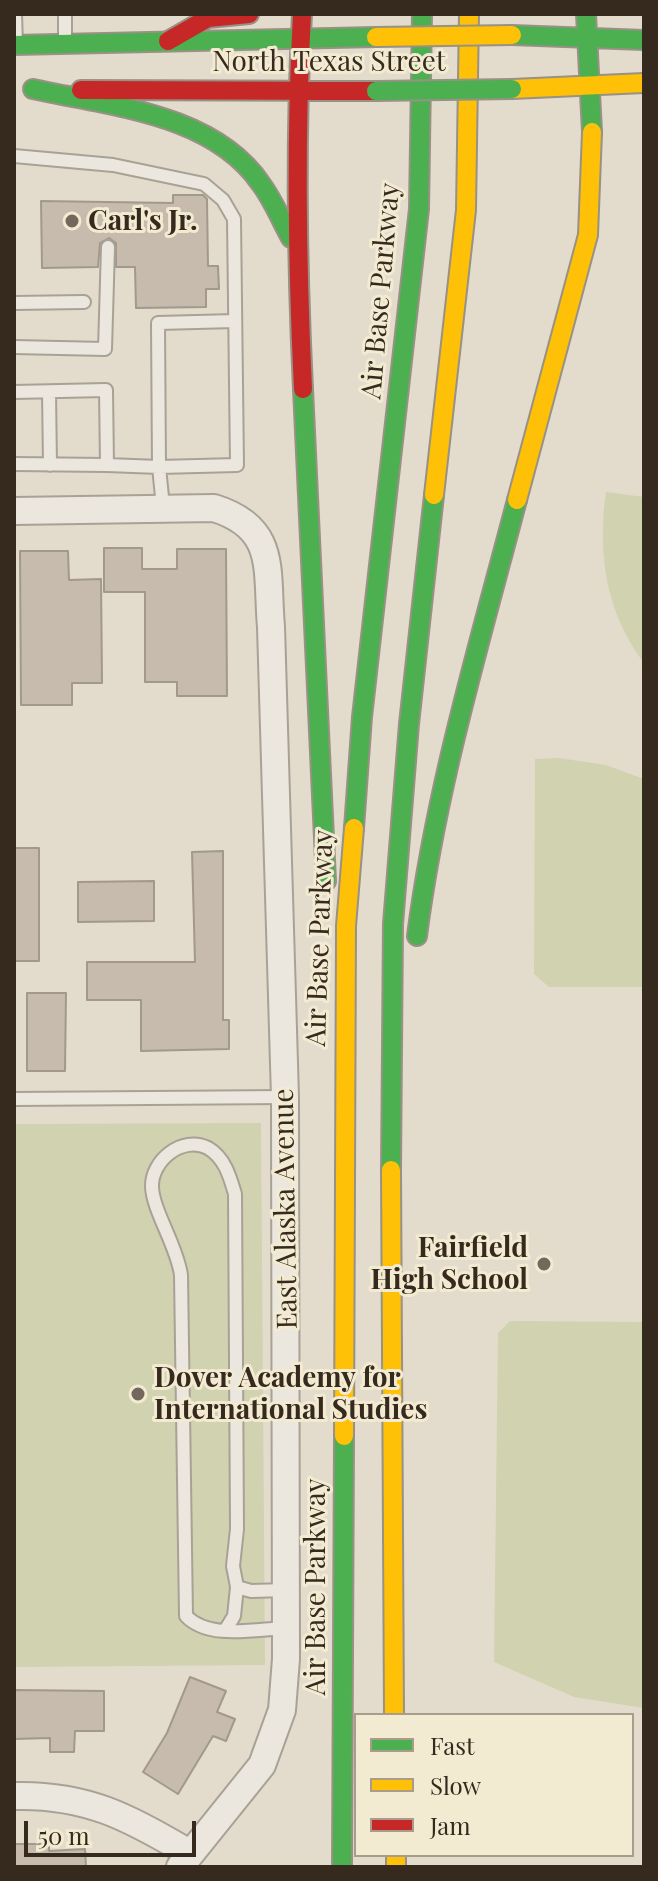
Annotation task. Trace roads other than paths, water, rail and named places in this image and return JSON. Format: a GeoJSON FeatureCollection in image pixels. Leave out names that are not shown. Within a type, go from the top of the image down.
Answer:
{"type":"FeatureCollection","features":[{"type":"Feature","properties":{"kind":"main road"},"geometry":{"type":"LineString","coordinates":[[168,34],[208,18],[249,14]]}},
{"type":"Feature","properties":{"kind":"main road"},"geometry":{"type":"LineString","coordinates":[[302,14],[296,248],[328,906],[343,1088]]}},
{"type":"Feature","properties":{"kind":"main road","name":"Air Base Parkway"},"geometry":{"type":"LineString","coordinates":[[342,1867],[343,1088],[352,822],[419,209],[422,14]]}},
{"type":"Feature","properties":{"kind":"main road"},"geometry":{"type":"LineString","coordinates":[[394,1713],[390,1090],[393,924],[401,810],[466,210],[469,14]]}},
{"type":"Feature","properties":{"kind":"main road"},"geometry":{"type":"LineString","coordinates":[[416,952],[426,865],[448,759],[588,235],[592,191],[591,85],[586,14]]}},
{"type":"Feature","properties":{"kind":"main road","name":"North Texas Street"},"geometry":{"type":"LineString","coordinates":[[15,45],[65,44],[168,34],[301,38],[512,35],[644,40]]}},
{"type":"Feature","properties":{"kind":"main road","name":"North Texas Street"},"geometry":{"type":"LineString","coordinates":[[24,89],[376,91],[644,83]]}},
{"type":"Feature","properties":{"kind":"main road"},"geometry":{"type":"LineString","coordinates":[[24,89],[162,118],[214,140],[239,159],[261,183],[296,248]]}},
{"type":"Feature","properties":{"kind":"main road"},"geometry":{"type":"LineString","coordinates":[[390,1090],[413,979]]}},
{"type":"Feature","properties":{"kind":"street","name":"East Alaska Avenue"},"geometry":{"type":"LineString","coordinates":[[14,511],[214,508],[236,515],[259,534],[265,552],[271,627],[285,1097],[287,1590],[282,1710],[262,1765],[184,1860]]}},
{"type":"Feature","properties":{"kind":"street"},"geometry":{"type":"LineString","coordinates":[[14,1796],[86,1801],[132,1819],[184,1860]]}},
{"type":"Feature","properties":{"kind":"lane"},"geometry":{"type":"LineString","coordinates":[[15,14],[15,45]]}},
{"type":"Feature","properties":{"kind":"lane"},"geometry":{"type":"LineString","coordinates":[[65,14],[65,44]]}},
{"type":"Feature","properties":{"kind":"lane"},"geometry":{"type":"LineString","coordinates":[[14,156],[113,165],[204,184],[223,200],[234,219],[237,465],[14,464]]}},
{"type":"Feature","properties":{"kind":"lane"},"geometry":{"type":"LineString","coordinates":[[14,347],[105,349],[108,247]]}},
{"type":"Feature","properties":{"kind":"lane"},"geometry":{"type":"LineString","coordinates":[[14,303],[84,302]]}},
{"type":"Feature","properties":{"kind":"lane"},"geometry":{"type":"LineString","coordinates":[[163,507],[159,467],[158,323],[235,321]]}},
{"type":"Feature","properties":{"kind":"lane"},"geometry":{"type":"LineString","coordinates":[[14,392],[106,390],[107,465]]}},
{"type":"Feature","properties":{"kind":"lane"},"geometry":{"type":"LineString","coordinates":[[49,392],[50,465]]}},
{"type":"Feature","properties":{"kind":"lane"},"geometry":{"type":"LineString","coordinates":[[14,1099],[285,1097]]}},
{"type":"Feature","properties":{"kind":"lane"},"geometry":{"type":"LineString","coordinates":[[226,1629],[234,1616],[237,1587],[233,1566],[237,1529],[235,1194],[225,1164],[206,1147],[185,1146],[167,1154],[156,1168],[152,1188],[178,1252],[181,1275],[186,1616],[195,1626],[226,1629],[286,1628]]}},
{"type":"Feature","properties":{"kind":"lane"},"geometry":{"type":"LineString","coordinates":[[237,1587],[251,1591],[287,1590]]}},
{"type":"Feature","properties":{"kind":"place","name":"Carl's Jr."},"geometry":{"type":"Point","coordinates":[72,221]}},
{"type":"Feature","properties":{"kind":"place","name":"Fairfield High School"},"geometry":{"type":"Point","coordinates":[544,1264]}},
{"type":"Feature","properties":{"kind":"place","name":"Dover Academy for International Studies"},"geometry":{"type":"Point","coordinates":[138,1394]}}]}
